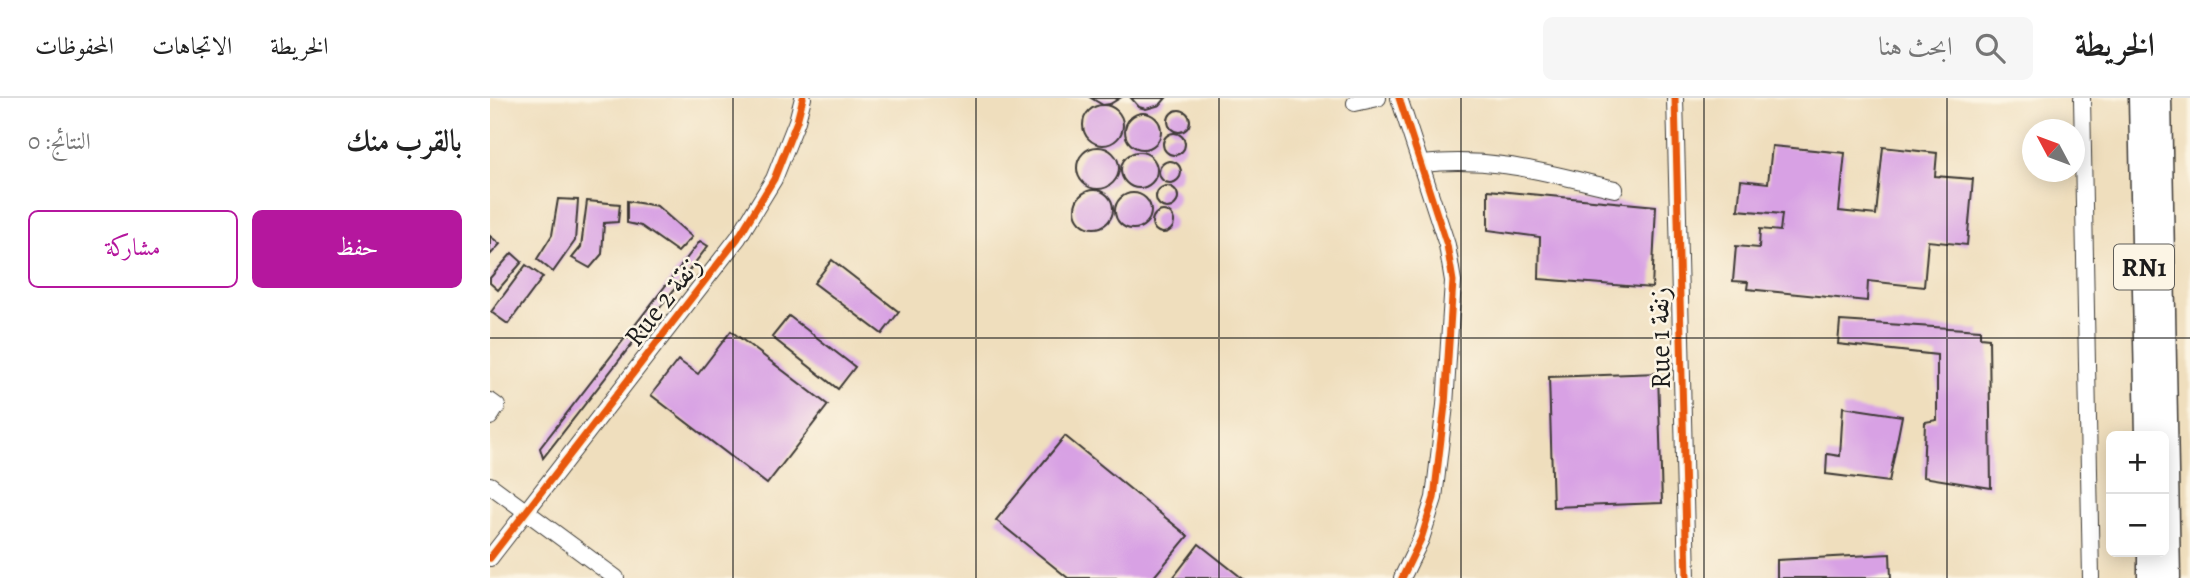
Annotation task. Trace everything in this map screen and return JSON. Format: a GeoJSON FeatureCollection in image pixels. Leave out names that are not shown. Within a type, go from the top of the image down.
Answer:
{"type":"FeatureCollection","features":[{"type":"Feature","properties":{"kind":"highway","name":"RN1"},"geometry":{"type":"LineString","coordinates":[[2141,98],[2148,431]]}},
{"type":"Feature","properties":{"kind":"highway","name":"RN1"},"geometry":{"type":"LineString","coordinates":[[2159,98],[2168,578]]}},
{"type":"Feature","properties":{"kind":"highway"},"geometry":{"type":"LineString","coordinates":[[2150,557],[2150,578]]}},
{"type":"Feature","properties":{"kind":"street","name":"Rue 2 زنقة"},"geometry":{"type":"LineString","coordinates":[[490,558],[753,216],[784,155],[803,98]]}},
{"type":"Feature","properties":{"kind":"street"},"geometry":{"type":"LineString","coordinates":[[1355,103],[1378,98]]}},
{"type":"Feature","properties":{"kind":"street"},"geometry":{"type":"LineString","coordinates":[[1399,98],[1447,245],[1453,281],[1451,331],[1434,498],[1421,539],[1402,578]]}},
{"type":"Feature","properties":{"kind":"street","name":"Rue 1 زنقة"},"geometry":{"type":"LineString","coordinates":[[1675,98],[1687,578]]}},
{"type":"Feature","properties":{"kind":"street"},"geometry":{"type":"LineString","coordinates":[[2082,98],[2091,578]]}},
{"type":"Feature","properties":{"kind":"street"},"geometry":{"type":"LineString","coordinates":[[1422,164],[1453,161],[1491,162],[1615,189]]}},
{"type":"Feature","properties":{"kind":"street"},"geometry":{"type":"LineString","coordinates":[[490,401],[497,406],[490,417]]}},
{"type":"Feature","properties":{"kind":"street"},"geometry":{"type":"LineString","coordinates":[[490,485],[616,578]]}},
{"type":"Feature","properties":{"kind":"building"},"geometry":{"type":"Polygon","coordinates":[[[1091,98],[1120,98],[1103,105],[1091,98]]]}},
{"type":"Feature","properties":{"kind":"building"},"geometry":{"type":"Polygon","coordinates":[[[1131,98],[1166,98],[1160,105],[1146,109],[1139,107],[1131,98]]]}},
{"type":"Feature","properties":{"kind":"building"},"geometry":{"type":"Polygon","coordinates":[[[1103,105],[1117,111],[1123,125],[1117,139],[1103,145],[1089,139],[1083,125],[1089,111],[1103,105]]]}},
{"type":"Feature","properties":{"kind":"building"},"geometry":{"type":"Polygon","coordinates":[[[1179,110],[1187,113],[1190,121],[1187,129],[1179,132],[1171,129],[1168,121],[1171,113],[1179,110]]]}},
{"type":"Feature","properties":{"kind":"building"},"geometry":{"type":"Polygon","coordinates":[[[1143,113],[1156,118],[1161,131],[1156,144],[1143,149],[1130,144],[1125,131],[1130,118],[1143,113]]]}},
{"type":"Feature","properties":{"kind":"building"},"geometry":{"type":"Polygon","coordinates":[[[1174,133],[1182,136],[1185,144],[1182,152],[1174,155],[1166,152],[1163,144],[1166,136],[1174,133]]]}},
{"type":"Feature","properties":{"kind":"building"},"geometry":{"type":"Polygon","coordinates":[[[1772,146],[1845,153],[1839,211],[1876,215],[1883,147],[1937,153],[1935,176],[1973,179],[1967,245],[1928,241],[1924,287],[1868,281],[1867,301],[1747,289],[1748,282],[1733,281],[1736,246],[1759,248],[1760,229],[1780,231],[1782,214],[1738,210],[1741,180],[1768,183],[1772,146]]]}},
{"type":"Feature","properties":{"kind":"building"},"geometry":{"type":"Polygon","coordinates":[[[1098,147],[1113,153],[1119,168],[1113,183],[1098,189],[1083,183],[1077,168],[1083,153],[1098,147]]]}},
{"type":"Feature","properties":{"kind":"building"},"geometry":{"type":"Polygon","coordinates":[[[1139,152],[1152,157],[1157,170],[1152,183],[1139,188],[1126,183],[1121,170],[1126,157],[1139,152]]]}},
{"type":"Feature","properties":{"kind":"building"},"geometry":{"type":"Polygon","coordinates":[[[1170,161],[1178,164],[1181,172],[1178,180],[1170,183],[1162,180],[1159,172],[1162,164],[1170,161]]]}},
{"type":"Feature","properties":{"kind":"building"},"geometry":{"type":"Polygon","coordinates":[[[1167,186],[1175,189],[1178,197],[1175,205],[1167,208],[1159,205],[1156,197],[1159,189],[1167,186]]]}},
{"type":"Feature","properties":{"kind":"building"},"geometry":{"type":"Polygon","coordinates":[[[1094,190],[1108,195],[1113,209],[1108,223],[1094,228],[1080,223],[1075,209],[1080,195],[1094,190]]]}},
{"type":"Feature","properties":{"kind":"building"},"geometry":{"type":"Polygon","coordinates":[[[1488,190],[1656,206],[1652,288],[1539,279],[1540,237],[1488,230],[1488,190]]]}},
{"type":"Feature","properties":{"kind":"building"},"geometry":{"type":"Polygon","coordinates":[[[1133,193],[1146,198],[1151,211],[1146,224],[1133,229],[1120,224],[1115,211],[1120,198],[1133,193]]]}},
{"type":"Feature","properties":{"kind":"building"},"geometry":{"type":"Polygon","coordinates":[[[558,199],[578,200],[575,241],[553,272],[537,259],[552,235],[558,199]]]}},
{"type":"Feature","properties":{"kind":"building"},"geometry":{"type":"Polygon","coordinates":[[[587,201],[620,204],[618,222],[604,223],[602,254],[590,268],[572,258],[581,247],[587,201]]]}},
{"type":"Feature","properties":{"kind":"building"},"geometry":{"type":"Polygon","coordinates":[[[627,201],[657,206],[692,237],[678,252],[641,226],[627,223],[627,201]]]}},
{"type":"Feature","properties":{"kind":"building"},"geometry":{"type":"Polygon","coordinates":[[[1163,211],[1171,214],[1174,222],[1171,230],[1163,233],[1155,230],[1152,222],[1155,214],[1163,211]]]}},
{"type":"Feature","properties":{"kind":"building"},"geometry":{"type":"Polygon","coordinates":[[[490,236],[500,244],[490,255],[490,236]]]}},
{"type":"Feature","properties":{"kind":"building"},"geometry":{"type":"Polygon","coordinates":[[[700,241],[708,246],[543,458],[540,448],[700,241]]]}},
{"type":"Feature","properties":{"kind":"building"},"geometry":{"type":"Polygon","coordinates":[[[512,253],[522,262],[498,290],[490,283],[490,278],[512,253]]]}},
{"type":"Feature","properties":{"kind":"building"},"geometry":{"type":"Polygon","coordinates":[[[832,260],[899,312],[882,334],[814,283],[832,260]]]}},
{"type":"Feature","properties":{"kind":"building"},"geometry":{"type":"Polygon","coordinates":[[[526,265],[543,277],[508,324],[491,312],[526,265]]]}},
{"type":"Feature","properties":{"kind":"building"},"geometry":{"type":"Polygon","coordinates":[[[789,316],[855,367],[838,389],[772,337],[789,316]]]}},
{"type":"Feature","properties":{"kind":"building"},"geometry":{"type":"Polygon","coordinates":[[[1840,321],[1980,330],[1980,337],[1989,338],[1991,488],[1923,477],[1925,422],[1937,420],[1937,355],[1838,344],[1840,321]]]}},
{"type":"Feature","properties":{"kind":"building"},"geometry":{"type":"Polygon","coordinates":[[[731,331],[828,405],[767,484],[651,395],[678,360],[698,374],[731,331]]]}},
{"type":"Feature","properties":{"kind":"building"},"geometry":{"type":"Polygon","coordinates":[[[1658,373],[1662,503],[1553,507],[1549,377],[1658,373]]]}},
{"type":"Feature","properties":{"kind":"building"},"geometry":{"type":"Polygon","coordinates":[[[1843,407],[1902,416],[1889,482],[1826,474],[1827,454],[1840,456],[1843,407]]]}},
{"type":"Feature","properties":{"kind":"building"},"geometry":{"type":"Polygon","coordinates":[[[1065,436],[1188,536],[1153,578],[1068,578],[996,520],[1065,436]]]}},
{"type":"Feature","properties":{"kind":"building"},"geometry":{"type":"Polygon","coordinates":[[[1199,544],[1242,578],[1173,578],[1199,544]]]}},
{"type":"Feature","properties":{"kind":"building"},"geometry":{"type":"Polygon","coordinates":[[[1890,554],[1891,578],[1777,578],[1777,560],[1890,554]]]}},
{"type":"Feature","properties":{"kind":"cycle path"},"geometry":{"type":"LineString","coordinates":[[490,558],[738,238],[774,179],[797,121],[803,98]]}},
{"type":"Feature","properties":{"kind":"cycle path"},"geometry":{"type":"LineString","coordinates":[[1399,98],[1447,245],[1453,281],[1445,405],[1434,498],[1421,539],[1402,578]]}},
{"type":"Feature","properties":{"kind":"cycle path"},"geometry":{"type":"LineString","coordinates":[[1675,98],[1687,578]]}}]}
